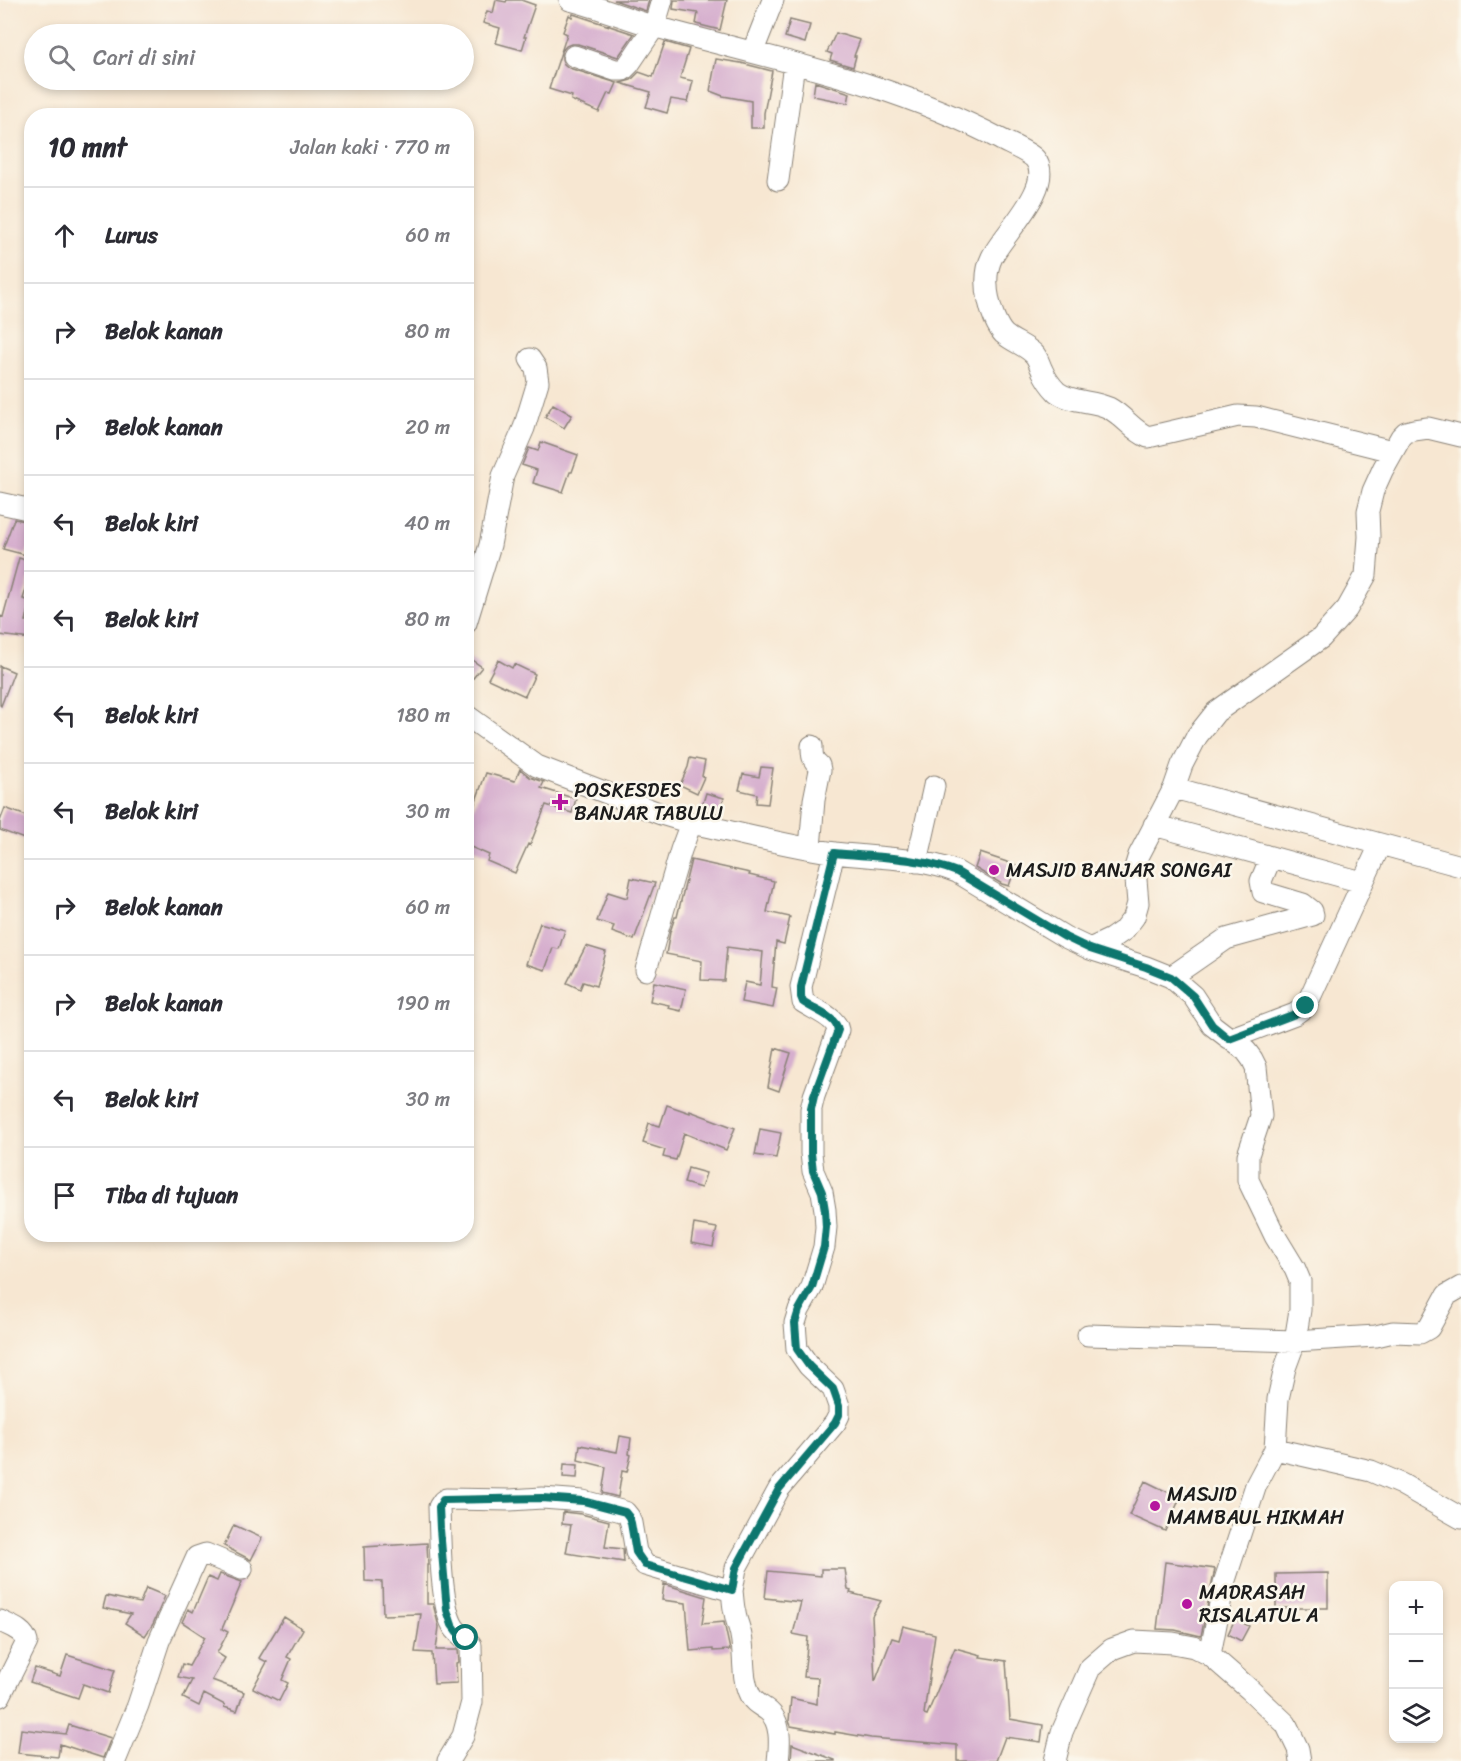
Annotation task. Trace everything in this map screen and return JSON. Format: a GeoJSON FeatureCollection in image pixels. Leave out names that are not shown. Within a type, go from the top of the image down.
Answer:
{"type":"FeatureCollection","features":[{"type":"Feature","properties":{"kind":"street"},"geometry":{"type":"LineString","coordinates":[[570,0],[654,27],[753,51],[897,93],[984,130],[1034,157],[1041,172],[1038,187],[1033,199],[991,258],[987,272],[987,286],[991,309],[1003,333],[1036,356],[1049,382],[1065,397],[1107,407],[1149,437],[1238,416],[1256,417],[1392,451]]}},
{"type":"Feature","properties":{"kind":"street"},"geometry":{"type":"LineString","coordinates":[[574,56],[615,70],[623,70],[654,27],[662,0]]}},
{"type":"Feature","properties":{"kind":"street"},"geometry":{"type":"LineString","coordinates":[[753,51],[773,0]]}},
{"type":"Feature","properties":{"kind":"street"},"geometry":{"type":"LineString","coordinates":[[778,180],[794,64]]}},
{"type":"Feature","properties":{"kind":"street"},"geometry":{"type":"LineString","coordinates":[[474,597],[490,545],[503,476],[524,428],[538,382],[536,368],[530,359]]}},
{"type":"Feature","properties":{"kind":"street"},"geometry":{"type":"LineString","coordinates":[[1090,949],[1112,939],[1124,930],[1134,917],[1138,903],[1135,868],[1139,855],[1174,788],[1182,765],[1197,736],[1216,712],[1321,638],[1347,609],[1366,575],[1369,537],[1368,511],[1373,491],[1401,436],[1406,432],[1428,428],[1461,436]]}},
{"type":"Feature","properties":{"kind":"street"},"geometry":{"type":"LineString","coordinates":[[0,503],[24,508]]}},
{"type":"Feature","properties":{"kind":"street"},"geometry":{"type":"LineString","coordinates":[[474,721],[537,766],[661,814],[779,843],[834,853],[943,866],[957,872],[1065,937],[1090,949],[1171,977],[1193,996],[1212,1025],[1252,1059],[1256,1067],[1261,1116],[1248,1155],[1248,1180],[1300,1281],[1300,1310],[1295,1341],[1285,1368],[1278,1399],[1275,1449],[1256,1485],[1224,1582],[1210,1655]]}},
{"type":"Feature","properties":{"kind":"street"},"geometry":{"type":"LineString","coordinates":[[810,848],[814,800],[820,770],[812,755],[812,746]]}},
{"type":"Feature","properties":{"kind":"street"},"geometry":{"type":"LineString","coordinates":[[917,862],[934,786]]}},
{"type":"Feature","properties":{"kind":"street"},"geometry":{"type":"LineString","coordinates":[[1174,788],[1461,866]]}},
{"type":"Feature","properties":{"kind":"street"},"geometry":{"type":"LineString","coordinates":[[646,970],[675,871],[692,823]]}},
{"type":"Feature","properties":{"kind":"street"},"geometry":{"type":"LineString","coordinates":[[1154,825],[1362,882]]}},
{"type":"Feature","properties":{"kind":"street"},"geometry":{"type":"LineString","coordinates":[[1229,1039],[1295,1014],[1306,1006],[1380,845]]}},
{"type":"Feature","properties":{"kind":"street"},"geometry":{"type":"LineString","coordinates":[[778,1761],[778,1725],[768,1710],[755,1703],[746,1684],[741,1636],[734,1611],[732,1590],[736,1568],[779,1489],[835,1423],[839,1415],[839,1406],[833,1389],[809,1366],[797,1349],[795,1323],[799,1310],[812,1287],[820,1263],[826,1227],[822,1192],[813,1171],[811,1109],[838,1030],[833,1020],[803,1002],[801,987],[834,853]]}},
{"type":"Feature","properties":{"kind":"street"},"geometry":{"type":"LineString","coordinates":[[1171,977],[1226,939],[1313,915],[1312,911],[1303,904],[1263,892],[1261,881],[1271,856]]}},
{"type":"Feature","properties":{"kind":"street"},"geometry":{"type":"LineString","coordinates":[[1088,1335],[1295,1341],[1376,1336],[1393,1332],[1420,1333],[1429,1328],[1447,1295],[1461,1287]]}},
{"type":"Feature","properties":{"kind":"street"},"geometry":{"type":"LineString","coordinates":[[1275,1449],[1371,1471],[1401,1484],[1461,1518]]}},
{"type":"Feature","properties":{"kind":"street"},"geometry":{"type":"LineString","coordinates":[[448,1761],[463,1736],[472,1702],[472,1675],[471,1645],[452,1625],[447,1610],[439,1507],[443,1500],[563,1499],[583,1501],[625,1512],[631,1523],[636,1552],[645,1565],[732,1590]]}},
{"type":"Feature","properties":{"kind":"street"},"geometry":{"type":"LineString","coordinates":[[115,1761],[138,1705],[159,1641],[197,1557],[206,1554],[242,1569]]}},
{"type":"Feature","properties":{"kind":"street"},"geometry":{"type":"LineString","coordinates":[[0,1621],[18,1630],[25,1636],[27,1642],[0,1696]]}},
{"type":"Feature","properties":{"kind":"street"},"geometry":{"type":"LineString","coordinates":[[1055,1761],[1062,1732],[1090,1668],[1112,1649],[1134,1641],[1173,1643],[1194,1647],[1210,1655],[1286,1724],[1298,1749],[1300,1761]]}},
{"type":"Feature","properties":{"kind":"building"},"geometry":{"type":"Polygon","coordinates":[[[496,0],[506,2],[507,0],[521,0],[535,5],[522,50],[496,43],[500,28],[483,23],[487,11],[493,13],[496,0]]]}},
{"type":"Feature","properties":{"kind":"building"},"geometry":{"type":"Polygon","coordinates":[[[614,0],[649,0],[646,11],[614,0]]]}},
{"type":"Feature","properties":{"kind":"building"},"geometry":{"type":"Polygon","coordinates":[[[674,0],[727,0],[720,30],[696,24],[698,13],[673,9],[674,0]]]}},
{"type":"Feature","properties":{"kind":"building"},"geometry":{"type":"Polygon","coordinates":[[[573,14],[634,34],[618,57],[578,44],[566,46],[562,51],[564,64],[569,68],[617,83],[612,94],[608,93],[599,112],[571,100],[572,96],[549,89],[567,34],[563,32],[569,15],[572,17],[573,14]]]}},
{"type":"Feature","properties":{"kind":"building"},"geometry":{"type":"Polygon","coordinates":[[[790,20],[810,25],[805,43],[785,37],[790,20]]]}},
{"type":"Feature","properties":{"kind":"building"},"geometry":{"type":"Polygon","coordinates":[[[836,33],[860,40],[853,67],[830,60],[832,54],[827,52],[836,33]]]}},
{"type":"Feature","properties":{"kind":"building"},"geometry":{"type":"Polygon","coordinates":[[[665,42],[689,49],[680,78],[693,81],[688,102],[671,99],[667,113],[646,107],[651,92],[620,83],[631,80],[639,72],[653,77],[665,42]]]}},
{"type":"Feature","properties":{"kind":"building"},"geometry":{"type":"Polygon","coordinates":[[[716,59],[772,71],[764,113],[764,128],[751,128],[751,101],[710,91],[716,59]]]}},
{"type":"Feature","properties":{"kind":"building"},"geometry":{"type":"Polygon","coordinates":[[[815,82],[850,93],[848,103],[813,96],[815,82]]]}},
{"type":"Feature","properties":{"kind":"building"},"geometry":{"type":"Polygon","coordinates":[[[553,404],[572,415],[564,428],[545,417],[553,404]]]}},
{"type":"Feature","properties":{"kind":"building"},"geometry":{"type":"Polygon","coordinates":[[[541,442],[578,455],[563,492],[533,483],[537,470],[522,465],[529,448],[538,451],[541,442]]]}},
{"type":"Feature","properties":{"kind":"building"},"geometry":{"type":"Polygon","coordinates":[[[14,519],[24,521],[24,554],[3,549],[14,519]]]}},
{"type":"Feature","properties":{"kind":"building"},"geometry":{"type":"Polygon","coordinates":[[[19,558],[24,560],[24,638],[0,635],[0,616],[3,617],[19,558]]]}},
{"type":"Feature","properties":{"kind":"building"},"geometry":{"type":"Polygon","coordinates":[[[498,660],[512,668],[514,664],[535,674],[525,696],[488,679],[498,660]]]}},
{"type":"Feature","properties":{"kind":"building"},"geometry":{"type":"Polygon","coordinates":[[[474,662],[482,667],[474,677],[474,662]]]}},
{"type":"Feature","properties":{"kind":"building"},"geometry":{"type":"Polygon","coordinates":[[[0,666],[14,672],[1,706],[0,705],[0,666]]]}},
{"type":"Feature","properties":{"kind":"building"},"geometry":{"type":"Polygon","coordinates":[[[690,758],[705,761],[702,776],[704,777],[697,793],[680,785],[690,758]]]}},
{"type":"Feature","properties":{"kind":"building"},"geometry":{"type":"Polygon","coordinates":[[[761,767],[773,768],[768,804],[756,803],[757,794],[739,790],[743,774],[759,777],[761,767]]]}},
{"type":"Feature","properties":{"kind":"building"},"geometry":{"type":"Polygon","coordinates":[[[520,769],[530,777],[544,782],[541,788],[576,799],[572,813],[546,805],[530,845],[528,844],[515,873],[487,861],[489,855],[474,848],[474,806],[486,773],[515,781],[520,769]]]}},
{"type":"Feature","properties":{"kind":"building"},"geometry":{"type":"Polygon","coordinates":[[[706,793],[724,798],[719,814],[701,809],[706,793]]]}},
{"type":"Feature","properties":{"kind":"building"},"geometry":{"type":"Polygon","coordinates":[[[5,808],[24,815],[24,839],[0,830],[0,821],[5,808]]]}},
{"type":"Feature","properties":{"kind":"building","name":"MASJID BANJAR SONGAI"},"geometry":{"type":"Polygon","coordinates":[[[980,853],[1016,865],[1009,886],[975,868],[980,853]]]}},
{"type":"Feature","properties":{"kind":"building"},"geometry":{"type":"Polygon","coordinates":[[[691,860],[750,873],[749,875],[774,881],[767,912],[790,917],[784,944],[776,942],[772,987],[777,988],[773,1008],[741,1002],[745,982],[760,985],[763,952],[727,947],[724,981],[701,980],[702,961],[666,954],[691,860]]]}},
{"type":"Feature","properties":{"kind":"building"},"geometry":{"type":"Polygon","coordinates":[[[631,878],[655,883],[634,940],[612,932],[614,926],[597,921],[608,892],[627,898],[631,878]]]}},
{"type":"Feature","properties":{"kind":"building"},"geometry":{"type":"Polygon","coordinates":[[[540,923],[565,930],[559,949],[553,948],[545,970],[526,964],[540,923]]]}},
{"type":"Feature","properties":{"kind":"building"},"geometry":{"type":"Polygon","coordinates":[[[586,946],[606,952],[596,986],[583,982],[580,989],[567,983],[586,946]]]}},
{"type":"Feature","properties":{"kind":"building"},"geometry":{"type":"Polygon","coordinates":[[[654,982],[686,989],[681,1011],[668,1008],[669,1005],[650,1001],[654,982]]]}},
{"type":"Feature","properties":{"kind":"building"},"geometry":{"type":"Polygon","coordinates":[[[775,1048],[791,1053],[779,1091],[768,1087],[775,1048]]]}},
{"type":"Feature","properties":{"kind":"building"},"geometry":{"type":"Polygon","coordinates":[[[667,1105],[735,1128],[726,1150],[684,1133],[676,1160],[663,1157],[665,1150],[643,1143],[649,1123],[660,1126],[667,1105]]]}},
{"type":"Feature","properties":{"kind":"building"},"geometry":{"type":"Polygon","coordinates":[[[760,1129],[781,1133],[776,1158],[755,1155],[760,1129]]]}},
{"type":"Feature","properties":{"kind":"building"},"geometry":{"type":"Polygon","coordinates":[[[688,1168],[706,1173],[701,1188],[684,1183],[688,1168]]]}},
{"type":"Feature","properties":{"kind":"building"},"geometry":{"type":"Polygon","coordinates":[[[694,1224],[717,1228],[713,1247],[691,1243],[694,1224]]]}},
{"type":"Feature","properties":{"kind":"building"},"geometry":{"type":"Polygon","coordinates":[[[620,1436],[631,1438],[629,1454],[631,1455],[627,1472],[622,1471],[618,1497],[602,1493],[606,1467],[578,1460],[580,1445],[617,1452],[620,1436]]]}},
{"type":"Feature","properties":{"kind":"building"},"geometry":{"type":"Polygon","coordinates":[[[564,1464],[578,1465],[577,1478],[563,1477],[564,1464]]]}},
{"type":"Feature","properties":{"kind":"building","name":"MASJID MAMBAUL HIKMAH"},"geometry":{"type":"Polygon","coordinates":[[[1145,1481],[1180,1498],[1165,1531],[1129,1515],[1145,1481]]]}},
{"type":"Feature","properties":{"kind":"building"},"geometry":{"type":"Polygon","coordinates":[[[563,1512],[609,1521],[605,1547],[623,1549],[624,1562],[566,1553],[571,1525],[562,1524],[563,1512]]]}},
{"type":"Feature","properties":{"kind":"building"},"geometry":{"type":"Polygon","coordinates":[[[234,1525],[262,1538],[251,1560],[224,1546],[234,1525]]]}},
{"type":"Feature","properties":{"kind":"building"},"geometry":{"type":"Polygon","coordinates":[[[427,1543],[427,1604],[433,1604],[439,1627],[436,1650],[458,1650],[457,1683],[434,1684],[432,1653],[415,1652],[421,1614],[383,1615],[382,1582],[365,1581],[364,1547],[427,1543]]]}},
{"type":"Feature","properties":{"kind":"building","name":"MADRASAH RISALATUL A"},"geometry":{"type":"Polygon","coordinates":[[[1165,1562],[1215,1569],[1201,1636],[1175,1630],[1157,1629],[1165,1562]]]}},
{"type":"Feature","properties":{"kind":"building"},"geometry":{"type":"Polygon","coordinates":[[[821,1569],[845,1569],[850,1593],[881,1601],[872,1616],[875,1682],[892,1638],[899,1640],[903,1626],[935,1634],[924,1714],[927,1715],[955,1648],[981,1655],[980,1657],[1006,1661],[1010,1719],[1043,1725],[1041,1742],[1005,1737],[996,1761],[957,1761],[957,1745],[871,1738],[835,1732],[835,1734],[791,1726],[789,1721],[791,1698],[817,1704],[818,1678],[804,1677],[808,1637],[793,1634],[801,1602],[765,1598],[768,1571],[821,1576],[821,1569]]]}},
{"type":"Feature","properties":{"kind":"building"},"geometry":{"type":"Polygon","coordinates":[[[1328,1573],[1328,1608],[1276,1608],[1276,1574],[1328,1573]]]}},
{"type":"Feature","properties":{"kind":"building"},"geometry":{"type":"Polygon","coordinates":[[[220,1574],[242,1582],[222,1629],[228,1632],[217,1653],[225,1658],[212,1680],[244,1692],[237,1711],[224,1707],[225,1705],[204,1694],[199,1706],[183,1698],[192,1680],[178,1677],[182,1664],[189,1666],[205,1637],[182,1622],[188,1609],[193,1612],[208,1577],[217,1581],[220,1574]]]}},
{"type":"Feature","properties":{"kind":"building"},"geometry":{"type":"Polygon","coordinates":[[[664,1584],[706,1597],[702,1624],[724,1622],[730,1650],[690,1651],[686,1603],[662,1600],[664,1584]]]}},
{"type":"Feature","properties":{"kind":"building"},"geometry":{"type":"Polygon","coordinates":[[[146,1588],[165,1596],[145,1636],[125,1623],[131,1614],[103,1608],[106,1596],[140,1603],[146,1588]]]}},
{"type":"Feature","properties":{"kind":"building"},"geometry":{"type":"Polygon","coordinates":[[[284,1617],[303,1629],[287,1657],[291,1659],[282,1680],[288,1683],[279,1701],[253,1688],[267,1662],[259,1658],[284,1617]]]}},
{"type":"Feature","properties":{"kind":"building"},"geometry":{"type":"Polygon","coordinates":[[[1235,1619],[1249,1626],[1241,1641],[1228,1634],[1235,1619]]]}},
{"type":"Feature","properties":{"kind":"building"},"geometry":{"type":"Polygon","coordinates":[[[67,1655],[115,1670],[108,1693],[83,1684],[78,1698],[30,1682],[35,1668],[60,1676],[67,1655]]]}},
{"type":"Feature","properties":{"kind":"building"},"geometry":{"type":"Polygon","coordinates":[[[69,1725],[111,1738],[103,1758],[60,1744],[58,1757],[18,1753],[21,1729],[66,1734],[69,1725]]]}},
{"type":"Feature","properties":{"kind":"building"},"geometry":{"type":"Polygon","coordinates":[[[792,1744],[835,1760],[835,1761],[791,1761],[792,1744]]]}},
{"type":"Feature","properties":{"kind":"place","name":"POSKESDES BANJAR TABULU"},"geometry":{"type":"Point","coordinates":[560,802]}},
{"type":"Feature","properties":{"kind":"place","name":"MASJID BANJAR SONGAI"},"geometry":{"type":"Point","coordinates":[994,870]}},
{"type":"Feature","properties":{"kind":"place","name":"MASJID MAMBAUL HIKMAH"},"geometry":{"type":"Point","coordinates":[1155,1506]}},
{"type":"Feature","properties":{"kind":"place","name":"MADRASAH RISALATUL A"},"geometry":{"type":"Point","coordinates":[1187,1604]}},
{"type":"Feature","properties":{"kind":"route"},"geometry":{"type":"LineString","coordinates":[[466,1638],[452,1625],[447,1610],[439,1507],[443,1500],[542,1498],[583,1501],[625,1512],[631,1523],[636,1552],[645,1565],[732,1590],[736,1568],[779,1489],[835,1423],[839,1415],[839,1406],[833,1389],[809,1366],[797,1349],[795,1323],[799,1310],[812,1287],[820,1263],[826,1227],[822,1192],[813,1171],[811,1109],[838,1030],[833,1020],[803,1002],[801,987],[834,853],[943,866],[957,872],[1065,937],[1090,949],[1171,977],[1193,996],[1212,1025],[1229,1039],[1295,1014],[1306,1006]]}}]}
